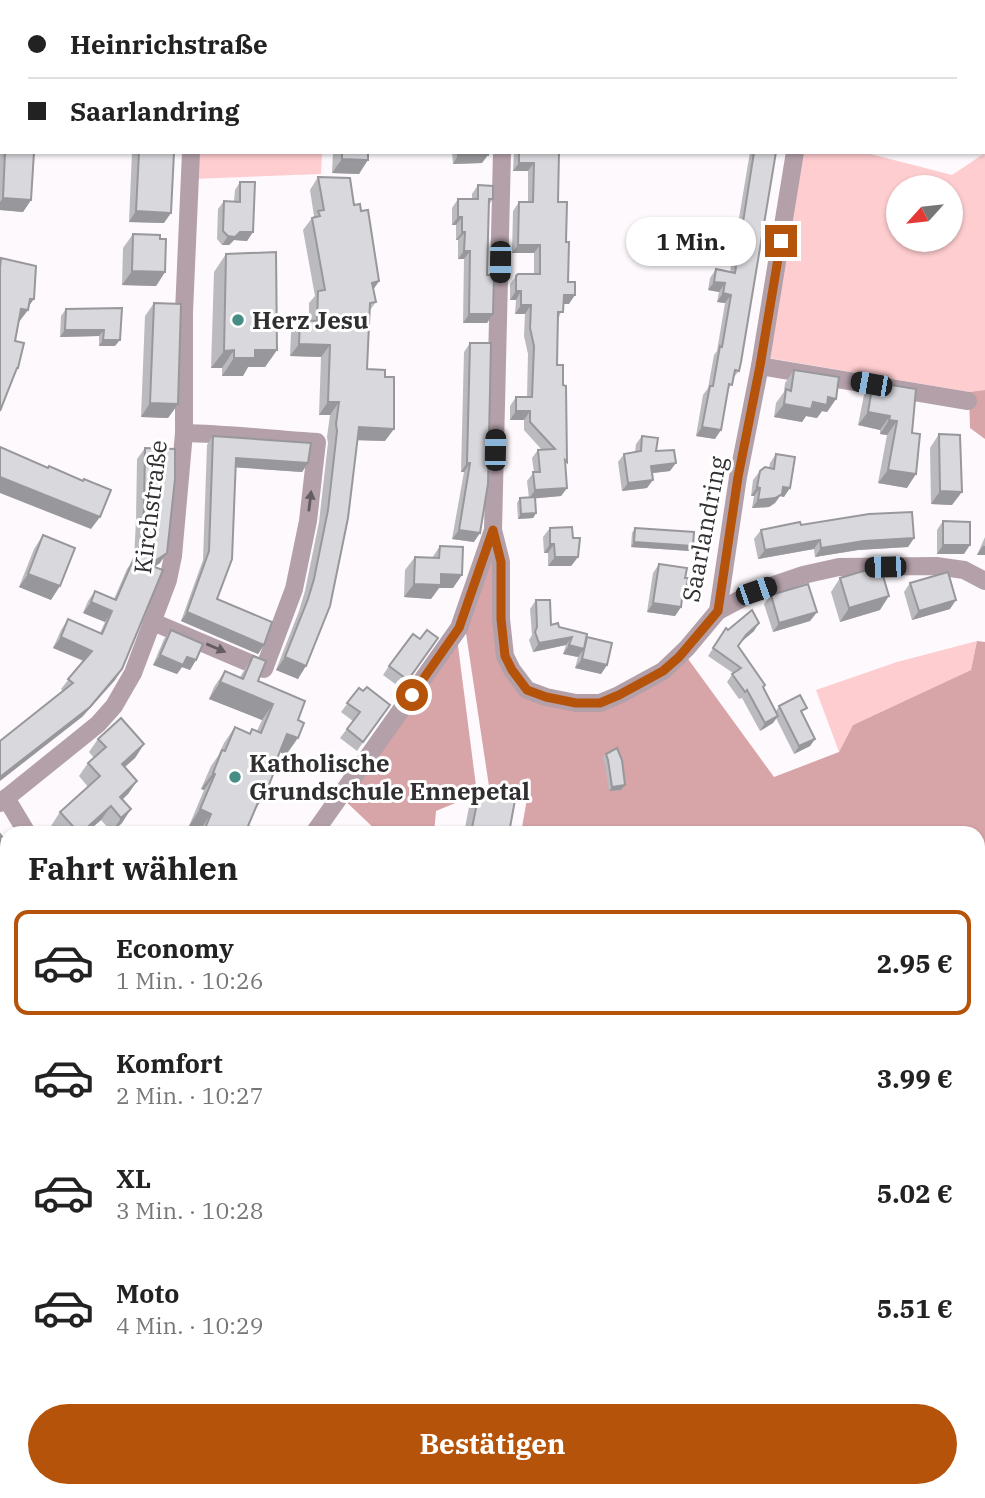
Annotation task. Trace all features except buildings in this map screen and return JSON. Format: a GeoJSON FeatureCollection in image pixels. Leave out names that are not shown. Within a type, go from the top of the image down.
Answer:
{"type":"FeatureCollection","features":[{"type":"Feature","properties":{"kind":"street","name":"Kirchstraße"},"geometry":{"type":"LineString","coordinates":[[3,800],[98,724],[114,706],[132,673],[168,580],[173,556],[184,433],[184,312],[191,154]]}},
{"type":"Feature","properties":{"kind":"street"},"geometry":{"type":"LineString","coordinates":[[319,826],[459,628],[493,530],[502,154]]}},
{"type":"Feature","properties":{"kind":"street","name":"Saarlandring"},"geometry":{"type":"LineString","coordinates":[[493,530],[501,562],[501,619],[505,656],[527,690],[546,697],[576,703],[600,703],[619,695],[663,671],[687,648],[718,611],[738,477],[760,366],[795,154]]}},
{"type":"Feature","properties":{"kind":"street"},"geometry":{"type":"LineString","coordinates":[[760,366],[968,401]]}},
{"type":"Feature","properties":{"kind":"street"},"geometry":{"type":"LineString","coordinates":[[153,622],[264,669],[294,589],[308,521],[317,442],[184,433]]}},
{"type":"Feature","properties":{"kind":"street"},"geometry":{"type":"LineString","coordinates":[[718,611],[756,591],[803,575],[839,567],[936,566],[964,570],[985,580]]}},
{"type":"Feature","properties":{"kind":"street"},"geometry":{"type":"LineString","coordinates":[[3,800],[22,826]]}},
{"type":"Feature","properties":{"kind":"shaded area"},"geometry":{"type":"Polygon","coordinates":[[[194,154],[322,154],[321,174],[193,179],[194,154]]]}},
{"type":"Feature","properties":{"kind":"shaded area"},"geometry":{"type":"Polygon","coordinates":[[[800,154],[871,154],[952,175],[985,154],[985,390],[969,392],[769,358],[800,154]]]}},
{"type":"Feature","properties":{"kind":"shaded area"},"geometry":{"type":"Polygon","coordinates":[[[985,390],[985,439],[970,428],[969,392],[985,390]]]}},
{"type":"Feature","properties":{"kind":"shaded area"},"geometry":{"type":"Polygon","coordinates":[[[484,555],[504,555],[510,652],[528,685],[558,694],[600,695],[640,682],[683,652],[774,777],[839,752],[853,725],[971,670],[977,641],[985,642],[985,826],[522,826],[527,799],[490,793],[463,613],[484,555]]]}},
{"type":"Feature","properties":{"kind":"shaded area"},"geometry":{"type":"Polygon","coordinates":[[[456,630],[477,794],[436,811],[435,826],[372,826],[339,795],[456,630]]]}},
{"type":"Feature","properties":{"kind":"shaded area"},"geometry":{"type":"Polygon","coordinates":[[[977,641],[971,670],[853,725],[839,752],[816,690],[897,662],[977,641]]]}},
{"type":"Feature","properties":{"kind":"place","name":"Herz Jesu"},"geometry":{"type":"Point","coordinates":[238,320]}},
{"type":"Feature","properties":{"kind":"place","name":"Katholische Grundschule Ennepetal"},"geometry":{"type":"Point","coordinates":[235,777]}},
{"type":"Feature","properties":{"kind":"route"},"geometry":{"type":"LineString","coordinates":[[412,695],[459,628],[493,530],[501,562],[501,619],[505,656],[527,690],[546,697],[576,703],[600,703],[619,695],[663,671],[679,657],[718,611],[738,477],[781,241]]}}]}
